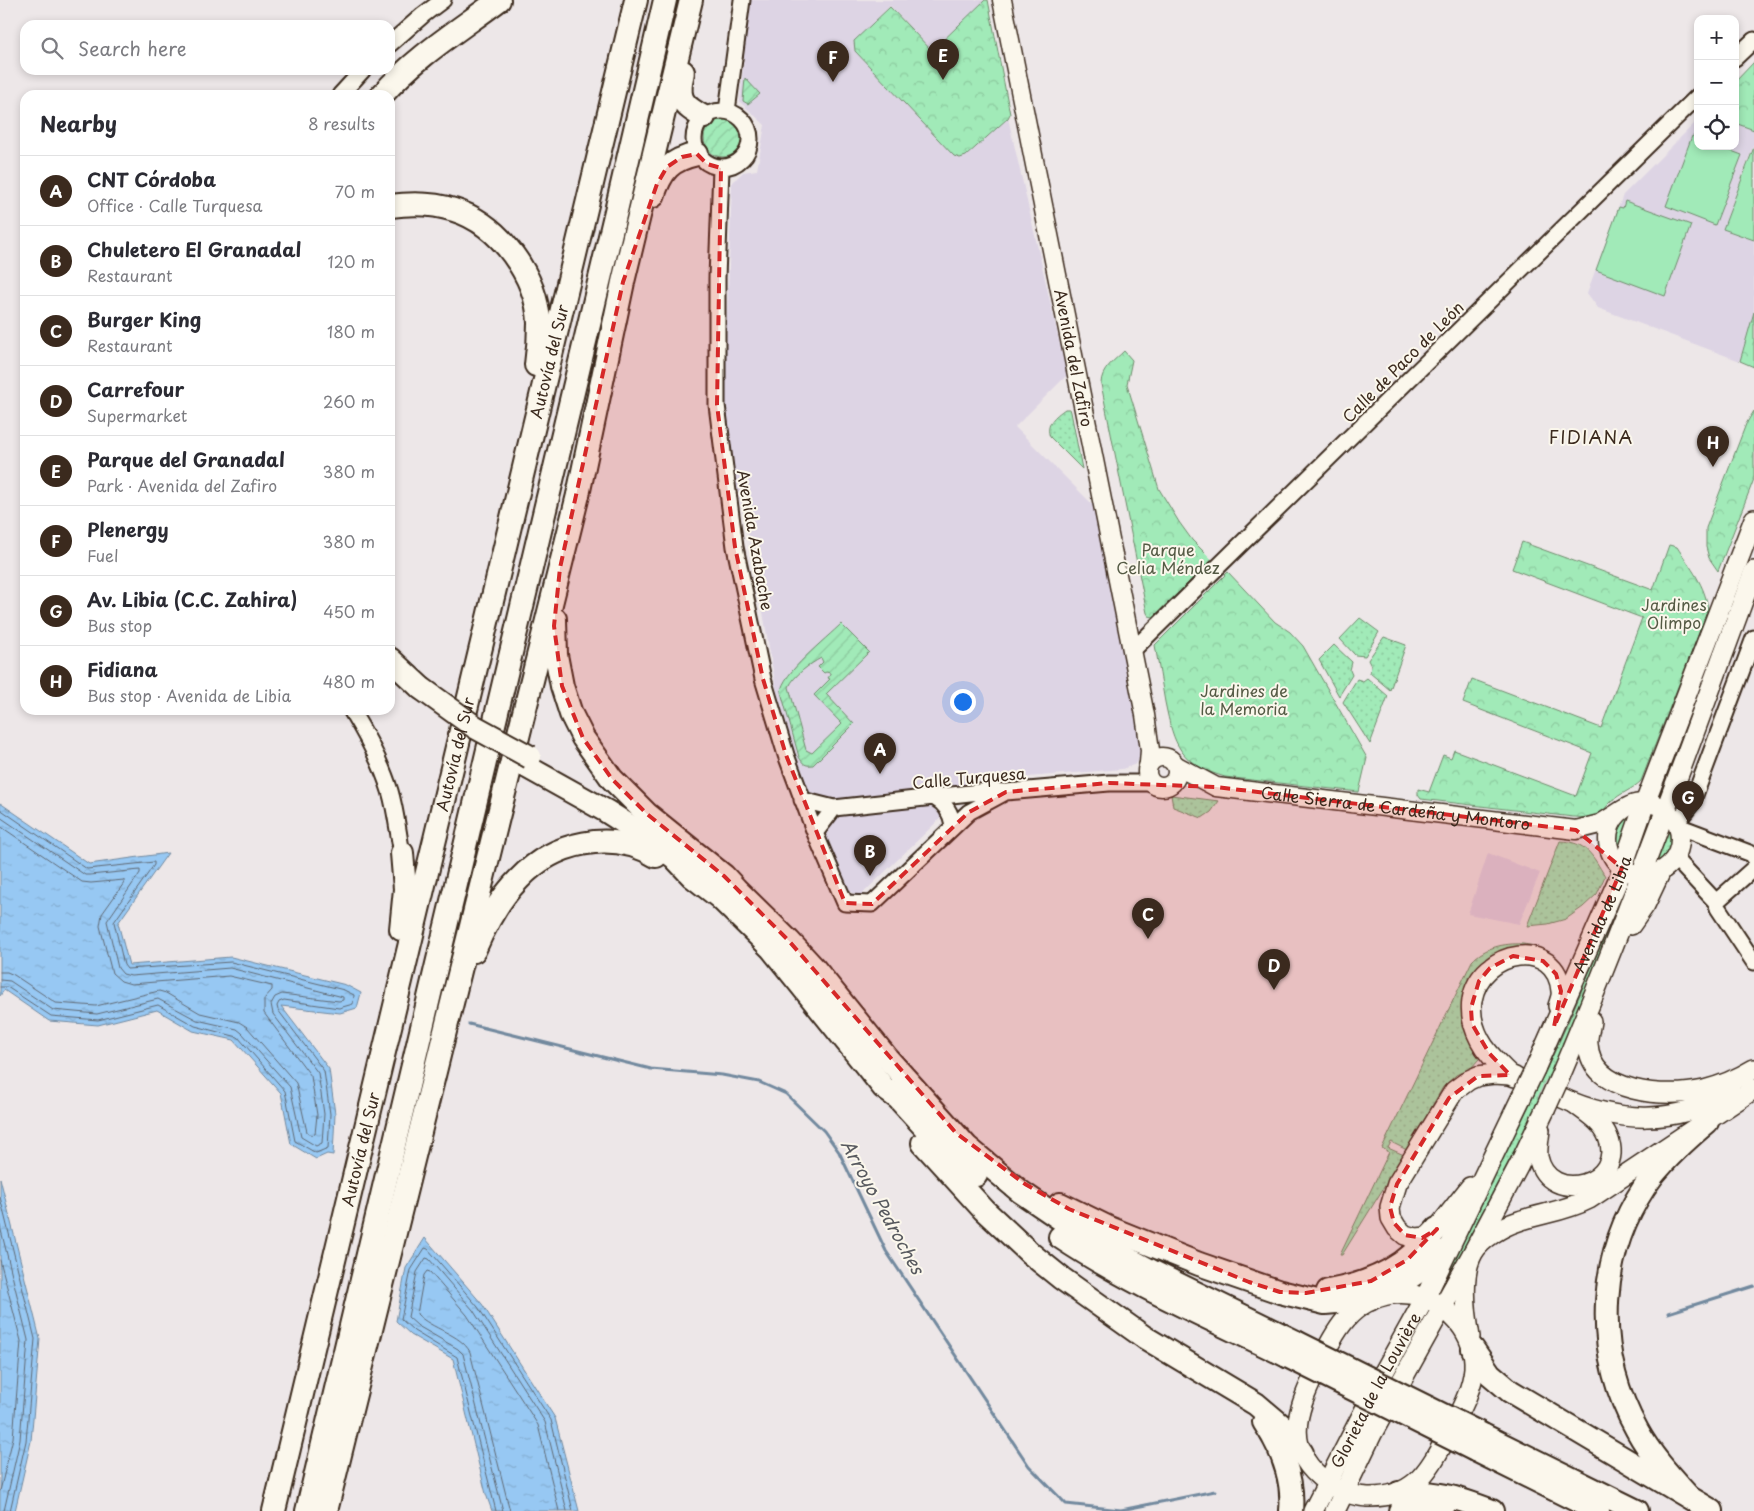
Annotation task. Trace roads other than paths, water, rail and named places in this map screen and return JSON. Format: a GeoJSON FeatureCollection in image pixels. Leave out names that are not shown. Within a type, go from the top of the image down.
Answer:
{"type":"FeatureCollection","features":[{"type":"Feature","properties":{"kind":"highway"},"geometry":{"type":"LineString","coordinates":[[387,90],[430,50],[499,0]]}},
{"type":"Feature","properties":{"kind":"highway","name":"Autovía del Sur"},"geometry":{"type":"LineString","coordinates":[[274,1511],[636,0]]}},
{"type":"Feature","properties":{"kind":"highway","name":"Autovía del Sur"},"geometry":{"type":"LineString","coordinates":[[307,1511],[665,0]]}},
{"type":"Feature","properties":{"kind":"highway"},"geometry":{"type":"LineString","coordinates":[[691,0],[623,282],[578,495],[560,568],[555,599],[556,655],[562,686],[571,714],[595,758],[627,796],[724,876],[766,916],[808,961],[887,1058],[967,1147],[1040,1206],[1084,1235],[1291,1349]]}},
{"type":"Feature","properties":{"kind":"highway"},"geometry":{"type":"LineString","coordinates":[[696,0],[690,41],[679,90],[683,102],[704,117]]}},
{"type":"Feature","properties":{"kind":"highway"},"geometry":{"type":"LineString","coordinates":[[623,282],[657,184],[667,167],[682,157],[698,154]]}},
{"type":"Feature","properties":{"kind":"highway"},"geometry":{"type":"LineString","coordinates":[[395,206],[426,205],[456,210],[490,230],[517,259],[528,280],[539,322],[538,346],[531,392],[534,420]]}},
{"type":"Feature","properties":{"kind":"highway"},"geometry":{"type":"LineString","coordinates":[[326,1511],[578,495]]}},
{"type":"Feature","properties":{"kind":"highway"},"geometry":{"type":"LineString","coordinates":[[395,665],[421,694]]}},
{"type":"Feature","properties":{"kind":"highway"},"geometry":{"type":"LineString","coordinates":[[395,678],[606,811],[674,858],[772,949],[884,1088],[892,1105],[944,1168],[984,1210],[1030,1252],[1072,1286],[1126,1325],[1243,1396],[1277,1421],[1302,1453]]}},
{"type":"Feature","properties":{"kind":"highway"},"geometry":{"type":"LineString","coordinates":[[528,762],[630,816],[736,889]]}},
{"type":"Feature","properties":{"kind":"highway"},"geometry":{"type":"LineString","coordinates":[[357,1384],[467,970],[478,941],[506,894],[520,878],[538,863],[557,852],[576,845],[595,842],[615,842],[632,845],[692,876]]}},
{"type":"Feature","properties":{"kind":"highway"},"geometry":{"type":"LineString","coordinates":[[362,1146],[404,911],[405,889],[402,853]]}},
{"type":"Feature","properties":{"kind":"highway"},"geometry":{"type":"LineString","coordinates":[[884,1088],[898,1098],[930,1133],[972,1172],[1013,1205],[1063,1239],[1134,1280],[1291,1349],[1479,1442],[1637,1511]]}},
{"type":"Feature","properties":{"kind":"highway"},"geometry":{"type":"LineString","coordinates":[[1688,1496],[1648,1448],[1624,1402],[1609,1356],[1606,1314],[1611,1271],[1621,1235],[1643,1190],[1663,1163],[1707,1122]]}},
{"type":"Feature","properties":{"kind":"highway"},"geometry":{"type":"LineString","coordinates":[[956,1133],[1025,1184],[1069,1209],[1125,1234],[1280,1292],[1325,1303],[1376,1297]]}},
{"type":"Feature","properties":{"kind":"highway"},"geometry":{"type":"LineString","coordinates":[[1280,1292],[1306,1293],[1327,1291],[1349,1288],[1371,1280],[1407,1260],[1423,1246],[1448,1230]]}},
{"type":"Feature","properties":{"kind":"highway"},"geometry":{"type":"LineString","coordinates":[[1472,1346],[1490,1374],[1510,1391],[1712,1511]]}},
{"type":"Feature","properties":{"kind":"highway"},"geometry":{"type":"LineString","coordinates":[[1243,1396],[1269,1430],[1282,1454],[1290,1479],[1291,1511]]}},
{"type":"Feature","properties":{"kind":"highway"},"geometry":{"type":"LineString","coordinates":[[1479,1442],[1598,1511]]}},
{"type":"Feature","properties":{"kind":"highway"},"geometry":{"type":"LineString","coordinates":[[1394,1500],[1418,1492],[1438,1493],[1491,1511]]}},
{"type":"Feature","properties":{"kind":"main road","name":"Avenida del Zafiro"},"geometry":{"type":"LineString","coordinates":[[1002,0],[1145,715],[1154,776]]}},
{"type":"Feature","properties":{"kind":"main road","name":"Avenida de Libia"},"geometry":{"type":"LineString","coordinates":[[1448,1230],[1492,1158],[1554,1027],[1616,862],[1645,802],[1754,519]]}},
{"type":"Feature","properties":{"kind":"main road","name":"Avenida de Libia"},"geometry":{"type":"LineString","coordinates":[[1442,1307],[1472,1254],[1544,1114],[1565,1093],[1596,993],[1613,948],[1642,876],[1674,819],[1752,579]]}},
{"type":"Feature","properties":{"kind":"main road","name":"Avenida del Zafiro"},"geometry":{"type":"LineString","coordinates":[[1145,715],[1172,762]]}},
{"type":"Feature","properties":{"kind":"main road"},"geometry":{"type":"LineString","coordinates":[[1158,757],[1172,762],[1177,776],[1175,780],[1154,776],[1158,757]]}},
{"type":"Feature","properties":{"kind":"main road","name":"Calle Sierra de Cardeña y Montoro"},"geometry":{"type":"LineString","coordinates":[[1172,762],[1216,787]]}},
{"type":"Feature","properties":{"kind":"main road","name":"Calle Sierra de Cardeña y Montoro"},"geometry":{"type":"LineString","coordinates":[[1154,776],[1205,790],[1216,787],[1576,830],[1600,824],[1633,804],[1645,802]]}},
{"type":"Feature","properties":{"kind":"main road"},"geometry":{"type":"LineString","coordinates":[[1642,876],[1652,875],[1669,865],[1675,858],[1680,840],[1674,819],[1656,804],[1645,802]]}},
{"type":"Feature","properties":{"kind":"main road"},"geometry":{"type":"LineString","coordinates":[[1616,862],[1608,846],[1608,831],[1614,817],[1622,810]]}},
{"type":"Feature","properties":{"kind":"main road","name":"Calle Sierra de Cardeña y Montoro"},"geometry":{"type":"LineString","coordinates":[[1576,830],[1632,874],[1642,876]]}},
{"type":"Feature","properties":{"kind":"main road"},"geometry":{"type":"LineString","coordinates":[[1613,948],[1645,905],[1661,871]]}},
{"type":"Feature","properties":{"kind":"main road"},"geometry":{"type":"LineString","coordinates":[[1448,1230],[1427,1237],[1416,1238],[1405,1235],[1396,1228],[1391,1218],[1390,1207],[1397,1184],[1454,1091],[1478,1076],[1494,1074],[1513,1076],[1489,1053],[1480,1041],[1472,1024],[1471,1008],[1473,994],[1484,974],[1505,959],[1522,955],[1536,958],[1548,965],[1556,974],[1561,992],[1554,1027]]}},
{"type":"Feature","properties":{"kind":"main road"},"geometry":{"type":"LineString","coordinates":[[1596,993],[1588,1038],[1588,1049],[1597,1068],[1609,1079],[1619,1084],[1654,1093],[1687,1093],[1720,1085],[1754,1069]]}},
{"type":"Feature","properties":{"kind":"main road"},"geometry":{"type":"LineString","coordinates":[[1565,1093],[1596,1111],[1624,1117],[1652,1118],[1672,1116],[1706,1106],[1754,1079]]}},
{"type":"Feature","properties":{"kind":"main road"},"geometry":{"type":"LineString","coordinates":[[1350,1511],[1360,1505],[1394,1500],[1414,1484],[1427,1470],[1464,1404],[1472,1381],[1474,1368],[1466,1301],[1467,1274],[1472,1254],[1482,1243],[1504,1227],[1517,1221],[1569,1208],[1588,1199],[1754,1090]]}},
{"type":"Feature","properties":{"kind":"main road"},"geometry":{"type":"LineString","coordinates":[[1544,1114],[1538,1154],[1540,1163],[1545,1171],[1555,1181],[1566,1185],[1587,1184],[1597,1178],[1607,1165],[1610,1154],[1610,1142],[1605,1130],[1565,1093]]}},
{"type":"Feature","properties":{"kind":"main road"},"geometry":{"type":"LineString","coordinates":[[1376,1297],[1416,1276],[1427,1267],[1448,1230]]}},
{"type":"Feature","properties":{"kind":"main road"},"geometry":{"type":"LineString","coordinates":[[1425,1298],[1448,1230]]}},
{"type":"Feature","properties":{"kind":"main road","name":"Glorieta de la Louvière"},"geometry":{"type":"LineString","coordinates":[[1394,1500],[1357,1496],[1327,1483],[1311,1468],[1302,1453],[1298,1442],[1297,1425],[1300,1404],[1332,1338],[1340,1326],[1357,1308],[1376,1297],[1402,1293],[1425,1298],[1442,1307],[1461,1326],[1472,1346]]}},
{"type":"Feature","properties":{"kind":"main road","name":"Glorieta de la Louvière"},"geometry":{"type":"LineString","coordinates":[[1327,1483],[1384,1372],[1425,1298]]}},
{"type":"Feature","properties":{"kind":"main road","name":"Glorieta de la Louvière"},"geometry":{"type":"LineString","coordinates":[[1345,1492],[1372,1434],[1442,1307]]}},
{"type":"Feature","properties":{"kind":"main road"},"geometry":{"type":"LineString","coordinates":[[1313,1511],[1327,1483]]}},
{"type":"Feature","properties":{"kind":"main road"},"geometry":{"type":"LineString","coordinates":[[1335,1511],[1345,1492]]}},
{"type":"Feature","properties":{"kind":"street"},"geometry":{"type":"LineString","coordinates":[[395,40],[444,0]]}},
{"type":"Feature","properties":{"kind":"street"},"geometry":{"type":"LineString","coordinates":[[727,111],[742,0]]}},
{"type":"Feature","properties":{"kind":"street"},"geometry":{"type":"LineString","coordinates":[[1739,54],[1754,40]]}},
{"type":"Feature","properties":{"kind":"street"},"geometry":{"type":"LineString","coordinates":[[345,90],[358,75]]}},
{"type":"Feature","properties":{"kind":"street","name":"Calle de Paco de León"},"geometry":{"type":"LineString","coordinates":[[1132,651],[1694,100]]}},
{"type":"Feature","properties":{"kind":"street"},"geometry":{"type":"LineString","coordinates":[[727,111],[742,118],[750,133],[750,143],[743,158],[737,164],[721,168],[708,164],[698,154],[693,138],[698,123],[704,117],[711,112],[727,111]]}},
{"type":"Feature","properties":{"kind":"street","name":"Avenida Azabache"},"geometry":{"type":"LineString","coordinates":[[721,168],[717,278],[717,405],[735,547],[763,679],[786,755],[815,833],[846,903],[872,904],[954,825]]}},
{"type":"Feature","properties":{"kind":"street","name":"Avenida de Libia"},"geometry":{"type":"LineString","coordinates":[[1674,819],[1692,803],[1754,638]]}},
{"type":"Feature","properties":{"kind":"street"},"geometry":{"type":"LineString","coordinates":[[354,715],[369,740],[381,767],[395,811],[402,853]]}},
{"type":"Feature","properties":{"kind":"street","name":"Calle Turquesa"},"geometry":{"type":"LineString","coordinates":[[802,800],[834,808],[988,791],[1006,792],[1108,783],[1154,776]]}},
{"type":"Feature","properties":{"kind":"street"},"geometry":{"type":"LineString","coordinates":[[935,798],[947,808],[952,816],[954,825],[969,812],[1006,792]]}},
{"type":"Feature","properties":{"kind":"street"},"geometry":{"type":"LineString","coordinates":[[815,833],[834,808]]}},
{"type":"Feature","properties":{"kind":"street"},"geometry":{"type":"LineString","coordinates":[[1674,819],[1752,854],[1754,857]]}},
{"type":"Feature","properties":{"kind":"street"},"geometry":{"type":"LineString","coordinates":[[1675,858],[1716,902],[1718,908],[1754,962]]}},
{"type":"Feature","properties":{"kind":"street"},"geometry":{"type":"LineString","coordinates":[[1716,902],[1754,868]]}},
{"type":"Feature","properties":{"kind":"water"},"geometry":{"type":"Polygon","coordinates":[[[0,803],[89,864],[168,853],[118,923],[129,965],[231,957],[346,985],[361,993],[357,1008],[340,1013],[281,1006],[329,1069],[335,1114],[333,1155],[327,1154],[316,1159],[291,1144],[281,1093],[234,1040],[193,1031],[157,1010],[98,1025],[49,1021],[4,990],[0,996],[0,803]]]}},
{"type":"Feature","properties":{"kind":"water"},"geometry":{"type":"Polygon","coordinates":[[[0,1178],[40,1339],[31,1441],[15,1511],[0,1511],[0,1178]]]}},
{"type":"Feature","properties":{"kind":"water"},"geometry":{"type":"Polygon","coordinates":[[[425,1238],[482,1304],[555,1418],[579,1511],[492,1511],[486,1494],[453,1359],[411,1335],[396,1321],[406,1268],[425,1238]]]}},
{"type":"Feature","properties":{"kind":"waterway","name":"Arroyo Pedroches"},"geometry":{"type":"LineString","coordinates":[[469,1024],[651,1069],[722,1075],[759,1082],[786,1094],[824,1131],[839,1152],[886,1251],[1029,1466],[1066,1504],[1121,1510],[1215,1491]]}},
{"type":"Feature","properties":{"kind":"waterway","name":"Arroyo Pedroches"},"geometry":{"type":"LineString","coordinates":[[1668,1313],[1754,1286]]}},
{"type":"Feature","properties":{"kind":"tunnel"},"geometry":{"type":"LineString","coordinates":[[1516,1077],[1560,1097]]}},
{"type":"Feature","properties":{"kind":"place","name":"Parque del Granadal"},"geometry":{"type":"Point","coordinates":[943,80]}},
{"type":"Feature","properties":{"kind":"place","name":"Plenergy"},"geometry":{"type":"Point","coordinates":[833,82]}},
{"type":"Feature","properties":{"kind":"place","name":"Fidiana"},"geometry":{"type":"Point","coordinates":[1713,467]}},
{"type":"Feature","properties":{"kind":"place","name":"CNT Córdoba"},"geometry":{"type":"Point","coordinates":[880,774]}},
{"type":"Feature","properties":{"kind":"place","name":"Av. Libia (C.C. Zahira)"},"geometry":{"type":"Point","coordinates":[1688,822]}},
{"type":"Feature","properties":{"kind":"place","name":"Chuletero El Granadal"},"geometry":{"type":"Point","coordinates":[870,876]}},
{"type":"Feature","properties":{"kind":"place","name":"Burger King"},"geometry":{"type":"Point","coordinates":[1148,939]}},
{"type":"Feature","properties":{"kind":"place","name":"Carrefour"},"geometry":{"type":"Point","coordinates":[1274,990]}},
{"type":"Feature","properties":{"kind":"district","name":"FIDIANA"},"geometry":{"type":"Point","coordinates":[1591,438]}},
{"type":"Feature","properties":{"kind":"park label","name":"Parque Celia Méndez"},"geometry":{"type":"Point","coordinates":[1168,559]}},
{"type":"Feature","properties":{"kind":"park label","name":"Jardines Olimpo"},"geometry":{"type":"Point","coordinates":[1674,614]}},
{"type":"Feature","properties":{"kind":"park label","name":"Jardines de la Memoria"},"geometry":{"type":"Point","coordinates":[1244,700]}}]}
